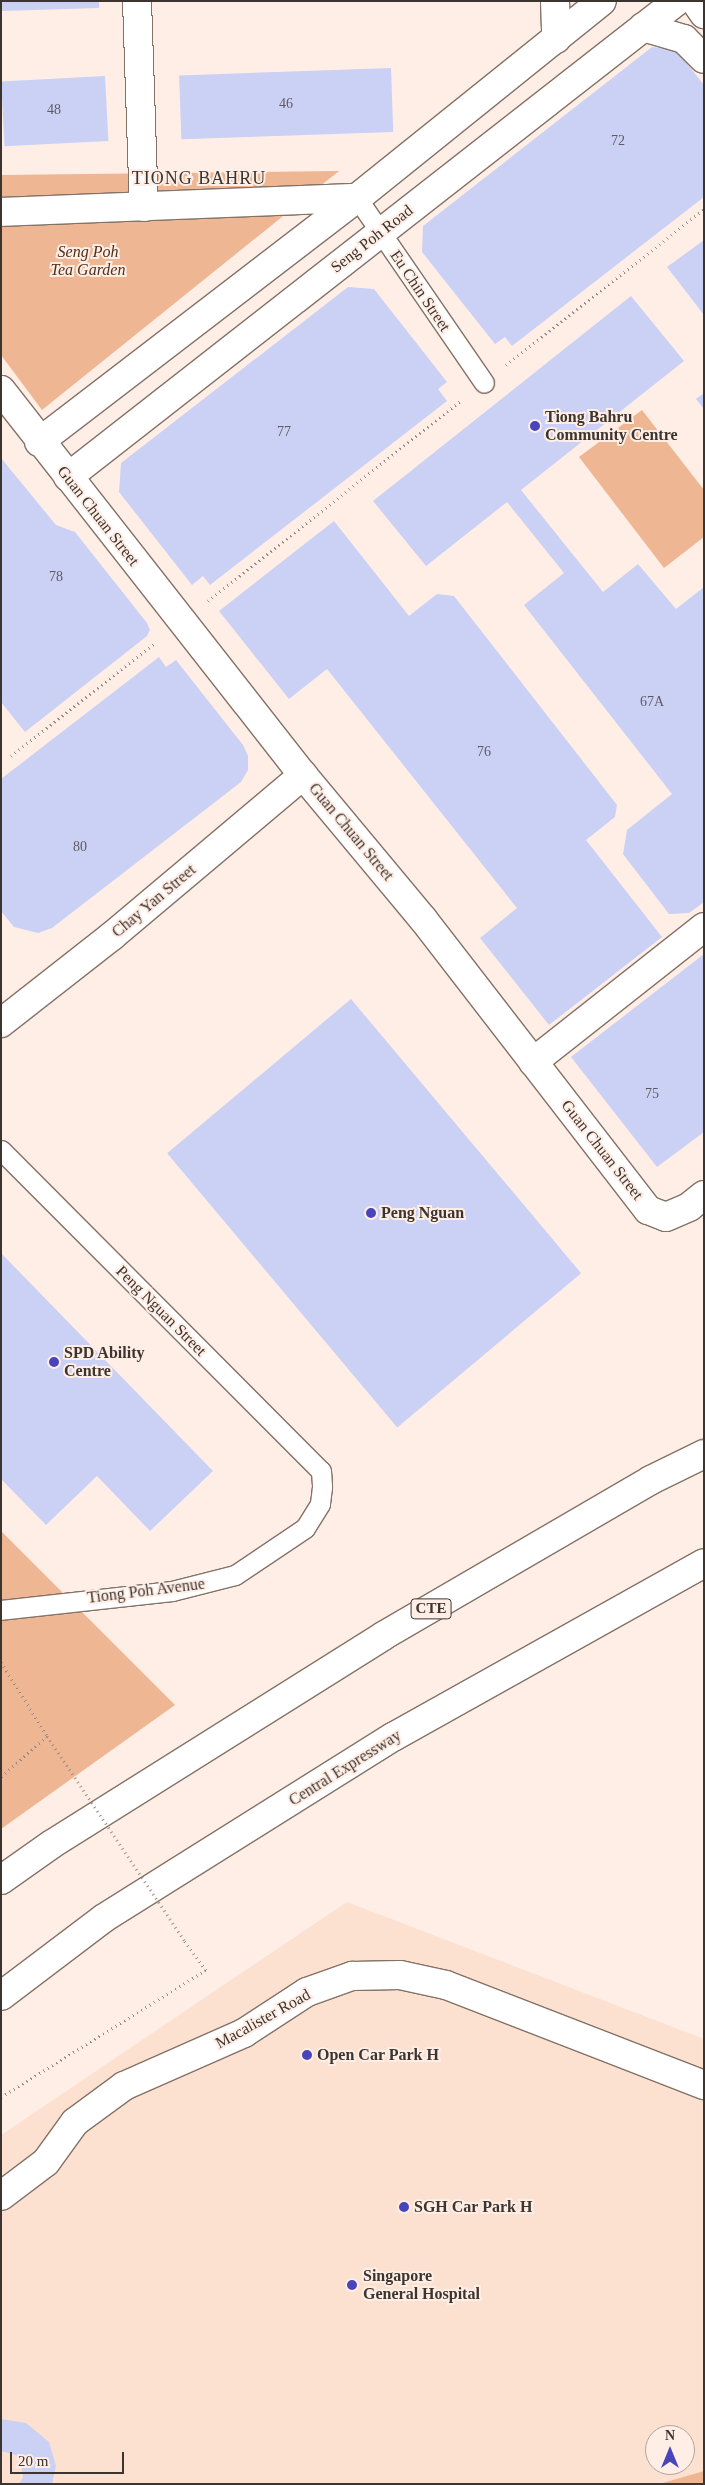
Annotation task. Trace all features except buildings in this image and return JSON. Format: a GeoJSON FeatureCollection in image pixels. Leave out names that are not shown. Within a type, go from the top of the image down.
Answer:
{"type":"FeatureCollection","features":[{"type":"Feature","properties":{"kind":"main road"},"geometry":{"type":"LineString","coordinates":[[137,1],[144,207]]}},
{"type":"Feature","properties":{"kind":"main road"},"geometry":{"type":"LineString","coordinates":[[555,1],[556,38]]}},
{"type":"Feature","properties":{"kind":"main road"},"geometry":{"type":"LineString","coordinates":[[39,442],[357,198],[602,1]]}},
{"type":"Feature","properties":{"kind":"main road","name":"Seng Poh Road"},"geometry":{"type":"LineString","coordinates":[[68,477],[677,1]]}},
{"type":"Feature","properties":{"kind":"main road"},"geometry":{"type":"LineString","coordinates":[[695,1],[704,14]]}},
{"type":"Feature","properties":{"kind":"main road"},"geometry":{"type":"LineString","coordinates":[[643,26],[684,39],[704,59]]}},
{"type":"Feature","properties":{"kind":"main road"},"geometry":{"type":"LineString","coordinates":[[1,212],[357,198]]}},
{"type":"Feature","properties":{"kind":"main road","name":"Guan Chuan Street"},"geometry":{"type":"LineString","coordinates":[[1,390],[39,442],[303,775],[423,919],[648,1210],[666,1217],[688,1207],[704,1195]]}},
{"type":"Feature","properties":{"kind":"main road","name":"Chay Yan Street"},"geometry":{"type":"LineString","coordinates":[[1,1023],[112,936],[303,775]]}},
{"type":"Feature","properties":{"kind":"main road"},"geometry":{"type":"LineString","coordinates":[[533,1062],[704,927]]}},
{"type":"Feature","properties":{"kind":"main road","name":"CTE"},"geometry":{"type":"LineString","coordinates":[[1,1880],[52,1844],[383,1636],[651,1480],[704,1454]]}},
{"type":"Feature","properties":{"kind":"main road","name":"Central Expressway"},"geometry":{"type":"LineString","coordinates":[[1,1996],[104,1918],[393,1737],[704,1563]]}},
{"type":"Feature","properties":{"kind":"main road","name":"Macalister Road"},"geometry":{"type":"LineString","coordinates":[[1,2196],[46,2162],[75,2122],[124,2086],[244,2033],[307,1992],[352,1976],[400,1975],[446,1985],[704,2085]]}},
{"type":"Feature","properties":{"kind":"lane","name":"Eu Chin Street"},"geometry":{"type":"LineString","coordinates":[[357,198],[484,383]]}},
{"type":"Feature","properties":{"kind":"lane","name":"Peng Nguan Street"},"geometry":{"type":"LineString","coordinates":[[1,1150],[321,1471]]}},
{"type":"Feature","properties":{"kind":"lane","name":"Tiong Poh Avenue"},"geometry":{"type":"LineString","coordinates":[[1,1610],[92,1597],[172,1591],[235,1575],[305,1528],[320,1504],[321,1471]]}},
{"type":"Feature","properties":{"kind":"path"},"geometry":{"type":"LineString","coordinates":[[11,756],[704,209]]}},
{"type":"Feature","properties":{"kind":"path"},"geometry":{"type":"LineString","coordinates":[[1,1662],[47,1736],[206,1970],[1,2097]]}},
{"type":"Feature","properties":{"kind":"path"},"geometry":{"type":"LineString","coordinates":[[1,1777],[47,1736]]}},
{"type":"Feature","properties":{"kind":"shaded area","name":"Singapore General Hospital"},"geometry":{"type":"Polygon","coordinates":[[[347,1902],[704,2039],[704,2471],[695,2474],[695,2425],[645,2425],[645,2475],[690,2475],[659,2484],[1,2484],[1,2135],[347,1902]]]}},
{"type":"Feature","properties":{"kind":"green space","name":"Seng Poh Tea Garden"},"geometry":{"type":"Polygon","coordinates":[[[339,171],[42,410],[1,355],[1,175],[339,171]]]}},
{"type":"Feature","properties":{"kind":"green space"},"geometry":{"type":"Polygon","coordinates":[[[642,410],[704,490],[704,537],[664,568],[579,457],[642,410]]]}},
{"type":"Feature","properties":{"kind":"green space"},"geometry":{"type":"Polygon","coordinates":[[[1,1531],[175,1705],[1,1829],[1,1531]]]}},
{"type":"Feature","properties":{"kind":"green space"},"geometry":{"type":"Polygon","coordinates":[[[704,2471],[704,2484],[659,2484],[695,2475],[704,2471]]]}},
{"type":"Feature","properties":{"kind":"place","name":"Tiong Bahru Community Centre"},"geometry":{"type":"Point","coordinates":[535,426]}},
{"type":"Feature","properties":{"kind":"place","name":"Peng Nguan"},"geometry":{"type":"Point","coordinates":[371,1213]}},
{"type":"Feature","properties":{"kind":"place","name":"SPD Ability Centre"},"geometry":{"type":"Point","coordinates":[54,1362]}},
{"type":"Feature","properties":{"kind":"place","name":"Open Car Park H"},"geometry":{"type":"Point","coordinates":[307,2055]}},
{"type":"Feature","properties":{"kind":"place","name":"SGH Car Park H"},"geometry":{"type":"Point","coordinates":[404,2207]}},
{"type":"Feature","properties":{"kind":"place","name":"Singapore General Hospital"},"geometry":{"type":"Point","coordinates":[352,2285]}},
{"type":"Feature","properties":{"kind":"district","name":"TIONG BAHRU"},"geometry":{"type":"Point","coordinates":[199,178]}}]}
